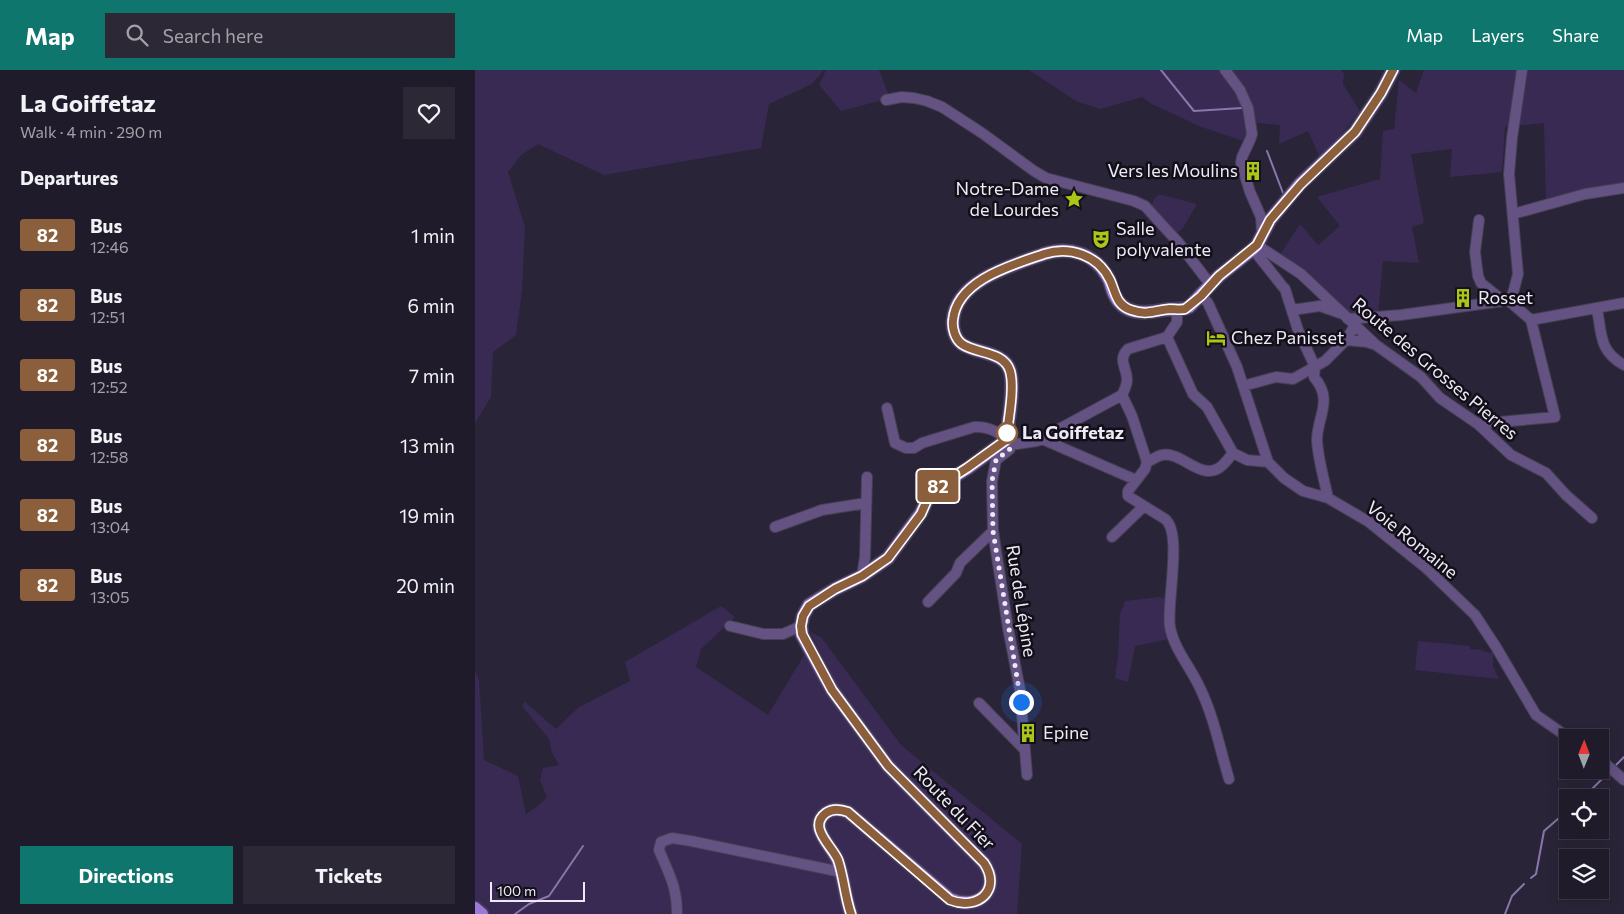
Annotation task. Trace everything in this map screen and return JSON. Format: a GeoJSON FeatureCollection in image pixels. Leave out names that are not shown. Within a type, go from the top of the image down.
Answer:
{"type":"FeatureCollection","features":[{"type":"Feature","properties":{"kind":"main road"},"geometry":{"type":"LineString","coordinates":[[801,626],[803,616],[809,606],[816,600],[862,576],[888,558],[921,514],[931,491],[1006,440],[1012,392],[1010,370],[1003,361],[993,354],[969,348],[960,343],[955,335],[954,314],[964,294],[991,275],[1052,251],[1070,251],[1086,256],[1099,265],[1111,282],[1118,302],[1131,310],[1149,314],[1189,307],[1210,284],[1257,244],[1270,220],[1301,184],[1355,132],[1381,93],[1393,70]]}},
{"type":"Feature","properties":{"kind":"main road","name":"Route du Fier"},"geometry":{"type":"LineString","coordinates":[[801,626],[802,634],[832,690],[888,766],[984,863],[989,870],[991,879],[985,895],[980,900],[965,904],[950,900],[848,812],[835,809],[823,816],[819,827],[824,839],[837,858],[851,914]]}},
{"type":"Feature","properties":{"kind":"main road"},"geometry":{"type":"LineString","coordinates":[[475,908],[482,914]]}},
{"type":"Feature","properties":{"kind":"street"},"geometry":{"type":"LineString","coordinates":[[1225,70],[1240,90],[1248,108],[1252,134],[1241,164],[1261,217],[1262,225],[1257,244],[1285,288],[1302,341],[1315,367],[1314,377],[1320,385],[1324,404],[1317,442],[1328,498]]}},
{"type":"Feature","properties":{"kind":"street"},"geometry":{"type":"LineString","coordinates":[[1292,310],[1320,306],[1349,320],[1506,301],[1513,293],[1518,274],[1509,174],[1522,70]]}},
{"type":"Feature","properties":{"kind":"street"},"geometry":{"type":"LineString","coordinates":[[887,100],[902,97],[927,100],[957,116],[1046,178],[1134,201],[1145,206],[1178,242],[1210,284]]}},
{"type":"Feature","properties":{"kind":"street"},"geometry":{"type":"LineString","coordinates":[[1513,214],[1585,194],[1624,188]]}},
{"type":"Feature","properties":{"kind":"street"},"geometry":{"type":"LineString","coordinates":[[1478,424],[1555,417],[1531,320],[1487,289],[1481,283],[1478,276],[1475,243],[1479,220]]}},
{"type":"Feature","properties":{"kind":"street","name":"Route des Grosses Pierres"},"geometry":{"type":"LineString","coordinates":[[1257,244],[1301,274],[1376,345],[1421,377],[1441,398],[1478,424],[1511,454],[1546,473],[1566,495],[1592,518]]}},
{"type":"Feature","properties":{"kind":"street","name":"Voie Romaine"},"geometry":{"type":"LineString","coordinates":[[1201,296],[1208,303],[1237,367],[1269,462],[1284,478],[1303,491],[1328,498],[1369,522],[1425,567],[1475,615],[1535,715],[1559,731]]}},
{"type":"Feature","properties":{"kind":"street"},"geometry":{"type":"LineString","coordinates":[[1531,320],[1624,303]]}},
{"type":"Feature","properties":{"kind":"street"},"geometry":{"type":"LineString","coordinates":[[1597,309],[1605,348],[1612,358],[1624,365]]}},
{"type":"Feature","properties":{"kind":"street"},"geometry":{"type":"LineString","coordinates":[[1177,310],[1177,322],[1167,337],[1128,349],[1122,361],[1127,380],[1122,395],[1147,462],[1147,466],[1128,491],[1128,496],[1170,524],[1174,555],[1169,626],[1201,690],[1229,779]]}},
{"type":"Feature","properties":{"kind":"street"},"geometry":{"type":"LineString","coordinates":[[1243,386],[1276,378],[1293,379],[1325,361],[1346,340],[1349,320]]}},
{"type":"Feature","properties":{"kind":"street"},"geometry":{"type":"LineString","coordinates":[[1167,337],[1193,394],[1207,407],[1233,453],[1247,460],[1269,462]]}},
{"type":"Feature","properties":{"kind":"street"},"geometry":{"type":"LineString","coordinates":[[1346,340],[1376,345]]}},
{"type":"Feature","properties":{"kind":"street"},"geometry":{"type":"LineString","coordinates":[[887,408],[895,443],[905,448],[914,448],[922,443],[983,426],[991,428],[1006,440],[1017,444],[1042,439],[1122,395]]}},
{"type":"Feature","properties":{"kind":"street"},"geometry":{"type":"LineString","coordinates":[[1042,439],[1136,480]]}},
{"type":"Feature","properties":{"kind":"street","name":"Rue de Lépine"},"geometry":{"type":"LineString","coordinates":[[1006,440],[1009,443],[1010,449],[996,460],[992,481],[993,531],[1020,690],[1027,775]]}},
{"type":"Feature","properties":{"kind":"street"},"geometry":{"type":"LineString","coordinates":[[1147,462],[1161,455],[1172,455],[1199,468],[1210,470],[1219,468],[1233,453]]}},
{"type":"Feature","properties":{"kind":"street"},"geometry":{"type":"LineString","coordinates":[[862,576],[865,556],[867,477]]}},
{"type":"Feature","properties":{"kind":"street"},"geometry":{"type":"LineString","coordinates":[[775,527],[822,510],[866,503]]}},
{"type":"Feature","properties":{"kind":"street"},"geometry":{"type":"LineString","coordinates":[[1111,537],[1144,506]]}},
{"type":"Feature","properties":{"kind":"street"},"geometry":{"type":"LineString","coordinates":[[928,602],[956,573],[959,563],[993,531]]}},
{"type":"Feature","properties":{"kind":"street"},"geometry":{"type":"LineString","coordinates":[[730,626],[763,634],[783,634],[801,626]]}},
{"type":"Feature","properties":{"kind":"street"},"geometry":{"type":"LineString","coordinates":[[979,703],[1025,750]]}},
{"type":"Feature","properties":{"kind":"street"},"geometry":{"type":"LineString","coordinates":[[1609,767],[1624,780]]}},
{"type":"Feature","properties":{"kind":"street"},"geometry":{"type":"LineString","coordinates":[[677,914],[677,898],[673,881],[659,850],[661,842],[668,838],[841,872]]}},
{"type":"Feature","properties":{"kind":"shaded area"},"geometry":{"type":"Polygon","coordinates":[[[475,70],[824,70],[812,84],[769,104],[761,148],[604,175],[538,144],[521,155],[508,172],[525,227],[522,291],[516,335],[493,352],[491,397],[475,423],[475,70]]]}},
{"type":"Feature","properties":{"kind":"shaded area"},"geometry":{"type":"Polygon","coordinates":[[[826,70],[879,70],[890,98],[841,111],[819,85],[826,70]]]}},
{"type":"Feature","properties":{"kind":"shaded area"},"geometry":{"type":"Polygon","coordinates":[[[1029,70],[1341,70],[1344,74],[1343,84],[1360,111],[1321,160],[1308,131],[1279,144],[1280,125],[1250,122],[1249,143],[1199,126],[1150,103],[1142,97],[1100,109],[1076,101],[1029,70]]]}},
{"type":"Feature","properties":{"kind":"shaded area"},"geometry":{"type":"Polygon","coordinates":[[[1424,70],[1624,70],[1624,188],[1546,204],[1544,123],[1505,127],[1502,172],[1450,177],[1452,149],[1411,154],[1424,223],[1412,227],[1419,263],[1383,261],[1378,316],[1348,316],[1278,258],[1300,224],[1318,245],[1340,226],[1317,197],[1380,179],[1383,131],[1394,129],[1399,80],[1416,93],[1424,70]]]}},
{"type":"Feature","properties":{"kind":"shaded area"},"geometry":{"type":"Polygon","coordinates":[[[1158,195],[1197,204],[1183,228],[1177,233],[1150,208],[1158,195]]]}},
{"type":"Feature","properties":{"kind":"shaded area"},"geometry":{"type":"Polygon","coordinates":[[[1160,597],[1171,601],[1174,638],[1135,646],[1128,682],[1115,678],[1120,614],[1125,601],[1160,597]]]}},
{"type":"Feature","properties":{"kind":"shaded area"},"geometry":{"type":"Polygon","coordinates":[[[721,606],[735,617],[701,649],[696,667],[768,715],[806,652],[843,697],[810,632],[821,637],[901,745],[1022,844],[1017,914],[475,914],[475,670],[479,680],[484,760],[518,776],[526,814],[547,797],[540,780],[543,768],[559,765],[552,753],[549,739],[522,706],[525,702],[556,729],[579,707],[630,681],[625,662],[721,606]]]}},
{"type":"Feature","properties":{"kind":"shaded area"},"geometry":{"type":"Polygon","coordinates":[[[1418,641],[1470,646],[1470,649],[1493,653],[1493,666],[1499,679],[1415,670],[1418,641]]]}},
{"type":"Feature","properties":{"kind":"waterway"},"geometry":{"type":"LineString","coordinates":[[1161,70],[1194,111],[1242,108]]}},
{"type":"Feature","properties":{"kind":"waterway"},"geometry":{"type":"LineString","coordinates":[[1267,151],[1283,193]]}},
{"type":"Feature","properties":{"kind":"waterway"},"geometry":{"type":"LineString","coordinates":[[1616,765],[1624,757]]}},
{"type":"Feature","properties":{"kind":"waterway"},"geometry":{"type":"LineString","coordinates":[[1592,789],[1602,779]]}},
{"type":"Feature","properties":{"kind":"waterway"},"geometry":{"type":"LineString","coordinates":[[1531,878],[1536,874],[1544,831],[1559,818]]}},
{"type":"Feature","properties":{"kind":"waterway"},"geometry":{"type":"LineString","coordinates":[[515,914],[529,904],[549,896],[583,846]]}},
{"type":"Feature","properties":{"kind":"waterway"},"geometry":{"type":"LineString","coordinates":[[1505,914],[1512,896],[1524,884]]}},
{"type":"Feature","properties":{"kind":"bus line","name":"82"},"geometry":{"type":"LineString","coordinates":[[851,914],[837,858],[824,839],[819,827],[823,816],[835,809],[848,812],[950,900],[965,904],[980,900],[985,895],[991,879],[989,870],[984,863],[888,766],[832,690],[802,634],[801,626],[803,616],[809,606],[816,600],[862,576],[888,558],[921,514],[931,491],[1006,440],[1012,392],[1010,370],[1003,361],[993,354],[969,348],[960,343],[955,335],[953,324],[958,303],[964,294],[991,275],[1052,251],[1065,250],[1080,253],[1099,265],[1111,282],[1118,302],[1131,310],[1149,314],[1189,307],[1210,284],[1253,250],[1270,220],[1301,184],[1355,132],[1381,93],[1393,70]]}},
{"type":"Feature","properties":{"kind":"place","name":"Vers les Moulins"},"geometry":{"type":"Point","coordinates":[1253,171]}},
{"type":"Feature","properties":{"kind":"place","name":"Notre-Dame de Lourdes"},"geometry":{"type":"Point","coordinates":[1074,199]}},
{"type":"Feature","properties":{"kind":"place","name":"Salle polyvalente"},"geometry":{"type":"Point","coordinates":[1101,239]}},
{"type":"Feature","properties":{"kind":"place","name":"Rosset"},"geometry":{"type":"Point","coordinates":[1463,298]}},
{"type":"Feature","properties":{"kind":"place","name":"Chez Panisset"},"geometry":{"type":"Point","coordinates":[1216,338]}},
{"type":"Feature","properties":{"kind":"place","name":"La Goiffetaz"},"geometry":{"type":"Point","coordinates":[1007,433]}},
{"type":"Feature","properties":{"kind":"place","name":"Epine"},"geometry":{"type":"Point","coordinates":[1028,733]}},
{"type":"Feature","properties":{"kind":"route"},"geometry":{"type":"LineString","coordinates":[[1007,433],[1006,440],[1011,446],[1010,449],[996,460],[992,481],[993,531],[1021,702]]}}]}
